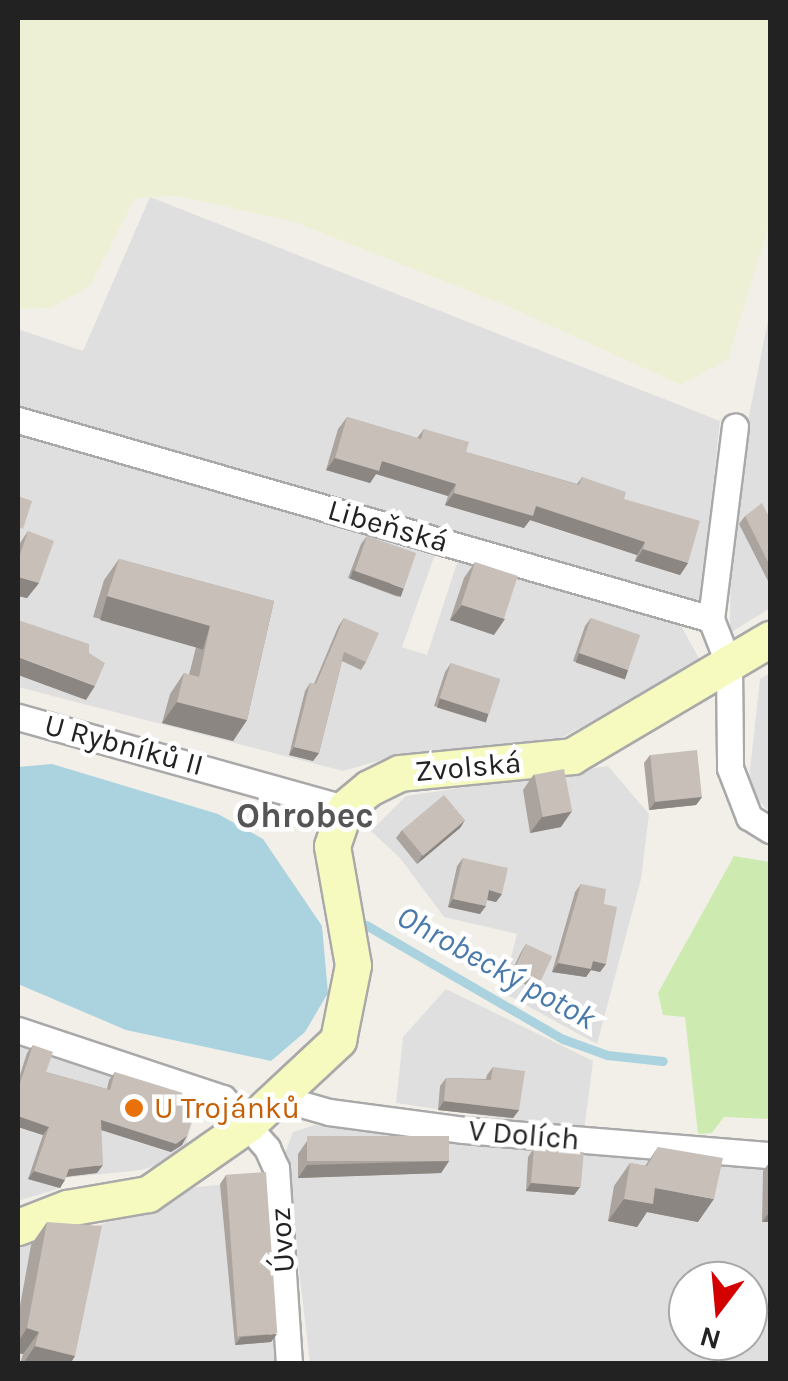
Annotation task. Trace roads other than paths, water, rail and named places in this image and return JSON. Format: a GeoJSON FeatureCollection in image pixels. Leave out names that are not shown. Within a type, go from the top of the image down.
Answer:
{"type":"FeatureCollection","features":[{"type":"Feature","properties":{"kind":"street","name":"Libeňská"},"geometry":{"type":"LineString","coordinates":[[18,420],[712,619]]}},
{"type":"Feature","properties":{"kind":"street"},"geometry":{"type":"LineString","coordinates":[[735,426],[712,619],[729,666],[730,768],[749,817],[770,830]]}},
{"type":"Feature","properties":{"kind":"street","name":"Zvolská"},"geometry":{"type":"LineString","coordinates":[[345,808],[400,774],[572,756],[770,639]]}},
{"type":"Feature","properties":{"kind":"street","name":"U Rybníků II"},"geometry":{"type":"LineString","coordinates":[[18,717],[345,808]]}},
{"type":"Feature","properties":{"kind":"street"},"geometry":{"type":"LineString","coordinates":[[18,1227],[67,1208],[148,1194],[248,1125],[338,1040],[350,1008],[353,965],[330,864],[345,808]]}},
{"type":"Feature","properties":{"kind":"street","name":"Úvoz"},"geometry":{"type":"LineString","coordinates":[[18,1030],[192,1084],[224,1098],[248,1125],[276,1168],[290,1364]]}},
{"type":"Feature","properties":{"kind":"street","name":"V Dolích"},"geometry":{"type":"LineString","coordinates":[[280,1098],[329,1112],[464,1130],[770,1155]]}},
{"type":"Feature","properties":{"kind":"water"},"geometry":{"type":"Polygon","coordinates":[[[52,764],[218,814],[263,839],[322,926],[328,993],[305,1032],[271,1061],[126,1030],[18,984],[18,767],[52,764]]]}},
{"type":"Feature","properties":{"kind":"waterway","name":"Ohrobecký potok"},"geometry":{"type":"LineString","coordinates":[[366,925],[563,1039],[607,1055],[663,1061]]}},
{"type":"Feature","properties":{"kind":"place","name":"U Trojánků"},"geometry":{"type":"Point","coordinates":[134,1108]}},
{"type":"Feature","properties":{"kind":"district","name":"Ohrobec"},"geometry":{"type":"Point","coordinates":[305,816]}}]}
